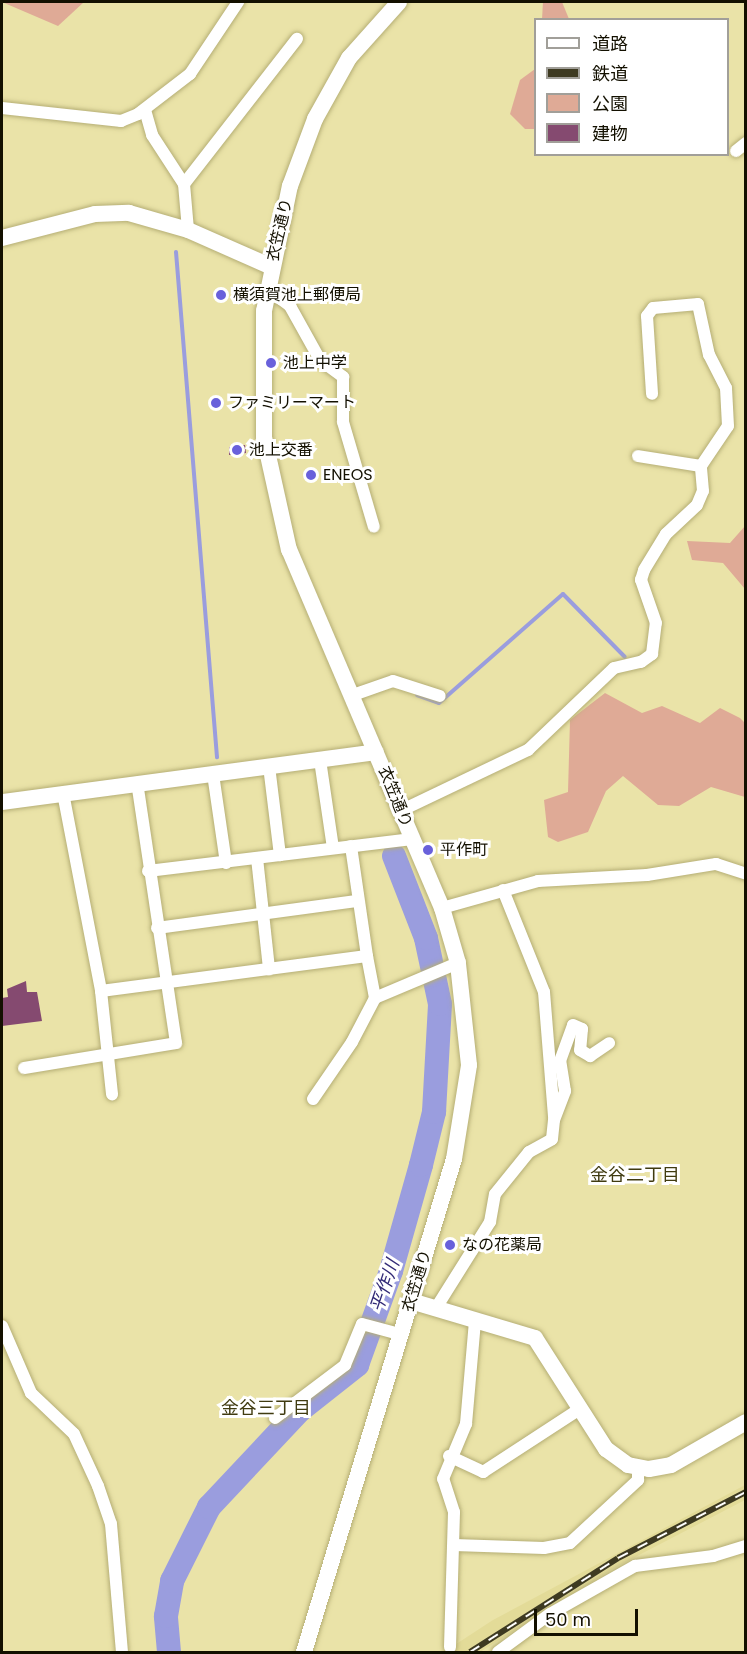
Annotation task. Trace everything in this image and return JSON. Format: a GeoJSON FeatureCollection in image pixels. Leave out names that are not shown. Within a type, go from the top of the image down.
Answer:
{"type":"FeatureCollection","features":[{"type":"Feature","properties":{"kind":"street"},"geometry":{"type":"LineString","coordinates":[[2,108],[121,121],[145,110],[190,74],[238,2]]}},
{"type":"Feature","properties":{"kind":"street","name":"衣笠通り"},"geometry":{"type":"LineString","coordinates":[[304,1653],[411,1301],[464,1114],[470,1065],[458,963],[442,908],[293,559],[269,474],[261,380],[267,289],[290,186],[315,119],[350,58],[399,2]]}},
{"type":"Feature","properties":{"kind":"street"},"geometry":{"type":"LineString","coordinates":[[184,184],[297,39]]}},
{"type":"Feature","properties":{"kind":"street"},"geometry":{"type":"LineString","coordinates":[[145,110],[152,135],[184,184],[188,230]]}},
{"type":"Feature","properties":{"kind":"street"},"geometry":{"type":"LineString","coordinates":[[2,238],[95,214],[129,213],[188,230],[272,267]]}},
{"type":"Feature","properties":{"kind":"street"},"geometry":{"type":"LineString","coordinates":[[267,289],[290,306],[320,360],[343,377],[343,422],[374,527]]}},
{"type":"Feature","properties":{"kind":"street"},"geometry":{"type":"LineString","coordinates":[[400,811],[528,750],[614,668],[641,662],[652,654],[656,623],[641,580],[666,534],[697,505],[703,491],[701,466],[728,426],[726,388],[709,355],[698,304],[653,308],[647,316],[652,394]]}},
{"type":"Feature","properties":{"kind":"street"},"geometry":{"type":"LineString","coordinates":[[638,456],[701,466]]}},
{"type":"Feature","properties":{"kind":"street"},"geometry":{"type":"LineString","coordinates":[[353,695],[393,681],[440,696]]}},
{"type":"Feature","properties":{"kind":"street"},"geometry":{"type":"LineString","coordinates":[[2,802],[376,752]]}},
{"type":"Feature","properties":{"kind":"street"},"geometry":{"type":"LineString","coordinates":[[320,760],[333,848]]}},
{"type":"Feature","properties":{"kind":"street"},"geometry":{"type":"LineString","coordinates":[[269,766],[280,855]]}},
{"type":"Feature","properties":{"kind":"street"},"geometry":{"type":"LineString","coordinates":[[213,774],[226,863]]}},
{"type":"Feature","properties":{"kind":"street"},"geometry":{"type":"LineString","coordinates":[[24,1068],[176,1043],[148,871],[137,783]]}},
{"type":"Feature","properties":{"kind":"street"},"geometry":{"type":"LineString","coordinates":[[63,793],[101,992],[112,1094]]}},
{"type":"Feature","properties":{"kind":"street"},"geometry":{"type":"LineString","coordinates":[[148,871],[412,839]]}},
{"type":"Feature","properties":{"kind":"street"},"geometry":{"type":"LineString","coordinates":[[313,1099],[352,1042],[375,998],[351,846]]}},
{"type":"Feature","properties":{"kind":"street"},"geometry":{"type":"LineString","coordinates":[[257,858],[269,969]]}},
{"type":"Feature","properties":{"kind":"street"},"geometry":{"type":"LineString","coordinates":[[442,908],[538,881],[647,875],[716,864],[746,874]]}},
{"type":"Feature","properties":{"kind":"street"},"geometry":{"type":"LineString","coordinates":[[436,1308],[490,1222],[495,1194],[529,1152],[552,1139],[554,1120],[544,992],[503,890]]}},
{"type":"Feature","properties":{"kind":"street"},"geometry":{"type":"LineString","coordinates":[[157,928],[358,901]]}},
{"type":"Feature","properties":{"kind":"street"},"geometry":{"type":"LineString","coordinates":[[101,992],[367,956]]}},
{"type":"Feature","properties":{"kind":"street"},"geometry":{"type":"LineString","coordinates":[[375,998],[458,963]]}},
{"type":"Feature","properties":{"kind":"street"},"geometry":{"type":"LineString","coordinates":[[554,1120],[565,1092],[560,1061],[573,1025],[582,1029],[580,1050],[590,1056],[609,1043]]}},
{"type":"Feature","properties":{"kind":"street"},"geometry":{"type":"LineString","coordinates":[[411,1301],[535,1338],[606,1449],[638,1467],[671,1465],[746,1422]]}},
{"type":"Feature","properties":{"kind":"street"},"geometry":{"type":"LineString","coordinates":[[450,1647],[454,1512],[443,1479],[449,1456],[466,1424],[475,1321]]}},
{"type":"Feature","properties":{"kind":"street"},"geometry":{"type":"LineString","coordinates":[[275,1418],[345,1365],[362,1324],[400,1334]]}},
{"type":"Feature","properties":{"kind":"street"},"geometry":{"type":"LineString","coordinates":[[2,1326],[31,1393],[74,1434],[98,1486],[111,1524],[122,1653]]}},
{"type":"Feature","properties":{"kind":"street"},"geometry":{"type":"LineString","coordinates":[[449,1456],[483,1472],[581,1408]]}},
{"type":"Feature","properties":{"kind":"street"},"geometry":{"type":"LineString","coordinates":[[454,1545],[544,1548],[570,1543],[638,1480],[638,1467]]}},
{"type":"Feature","properties":{"kind":"street"},"geometry":{"type":"LineString","coordinates":[[498,1653],[550,1614],[635,1566],[713,1556],[746,1546]]}},
{"type":"Feature","properties":{"kind":"shaded area"},"geometry":{"type":"Polygon","coordinates":[[[745,1485],[745,1500],[614,1568],[480,1652],[444,1652],[493,1620],[745,1485]]]}},
{"type":"Feature","properties":{"kind":"green space"},"geometry":{"type":"Polygon","coordinates":[[[2,2],[84,2],[58,26],[2,2]]]}},
{"type":"Feature","properties":{"kind":"green space"},"geometry":{"type":"Polygon","coordinates":[[[543,2],[562,2],[569,18],[542,18],[543,2]]]}},
{"type":"Feature","properties":{"kind":"green space"},"geometry":{"type":"Polygon","coordinates":[[[534,70],[534,129],[525,129],[510,114],[520,80],[534,70]]]}},
{"type":"Feature","properties":{"kind":"green space"},"geometry":{"type":"Polygon","coordinates":[[[745,526],[746,589],[723,563],[692,560],[687,541],[730,543],[745,526]]]}},
{"type":"Feature","properties":{"kind":"green space"},"geometry":{"type":"Polygon","coordinates":[[[605,693],[642,713],[662,706],[700,723],[720,708],[740,718],[745,723],[745,797],[711,787],[679,806],[658,805],[623,776],[606,791],[588,832],[558,842],[548,837],[544,800],[568,792],[570,720],[605,693]]]}},
{"type":"Feature","properties":{"kind":"building","name":"池上交番"},"geometry":{"type":"Polygon","coordinates":[[[245,445],[246,453],[229,455],[229,447],[245,445]]]}},
{"type":"Feature","properties":{"kind":"building"},"geometry":{"type":"Polygon","coordinates":[[[26,981],[27,992],[37,992],[42,1021],[2,1026],[2,998],[8,997],[7,989],[26,981]]]}},
{"type":"Feature","properties":{"kind":"waterway"},"geometry":{"type":"LineString","coordinates":[[176,252],[217,757]]}},
{"type":"Feature","properties":{"kind":"waterway"},"geometry":{"type":"LineString","coordinates":[[417,695],[439,703],[563,594],[625,657]]}},
{"type":"Feature","properties":{"kind":"waterway","name":"平作川"},"geometry":{"type":"LineString","coordinates":[[169,1652],[166,1616],[172,1581],[209,1507],[300,1410],[357,1365],[391,1271],[421,1165],[434,1112],[440,1004],[426,938],[394,856]]}},
{"type":"Feature","properties":{"kind":"railway"},"geometry":{"type":"LineString","coordinates":[[470,1652],[618,1558],[746,1492]]}},
{"type":"Feature","properties":{"kind":"place","name":"横須賀池上郵便局"},"geometry":{"type":"Point","coordinates":[221,295]}},
{"type":"Feature","properties":{"kind":"place","name":"池上中学"},"geometry":{"type":"Point","coordinates":[271,363]}},
{"type":"Feature","properties":{"kind":"place","name":"ファミリーマート"},"geometry":{"type":"Point","coordinates":[216,403]}},
{"type":"Feature","properties":{"kind":"place","name":"池上交番"},"geometry":{"type":"Point","coordinates":[237,450]}},
{"type":"Feature","properties":{"kind":"place","name":"ENEOS"},"geometry":{"type":"Point","coordinates":[311,475]}},
{"type":"Feature","properties":{"kind":"place","name":"平作町"},"geometry":{"type":"Point","coordinates":[428,850]}},
{"type":"Feature","properties":{"kind":"place","name":"なの花薬局"},"geometry":{"type":"Point","coordinates":[450,1245]}},
{"type":"Feature","properties":{"kind":"district","name":"金谷二丁目"},"geometry":{"type":"Point","coordinates":[635,1175]}},
{"type":"Feature","properties":{"kind":"district","name":"金谷三丁目"},"geometry":{"type":"Point","coordinates":[266,1408]}}]}
